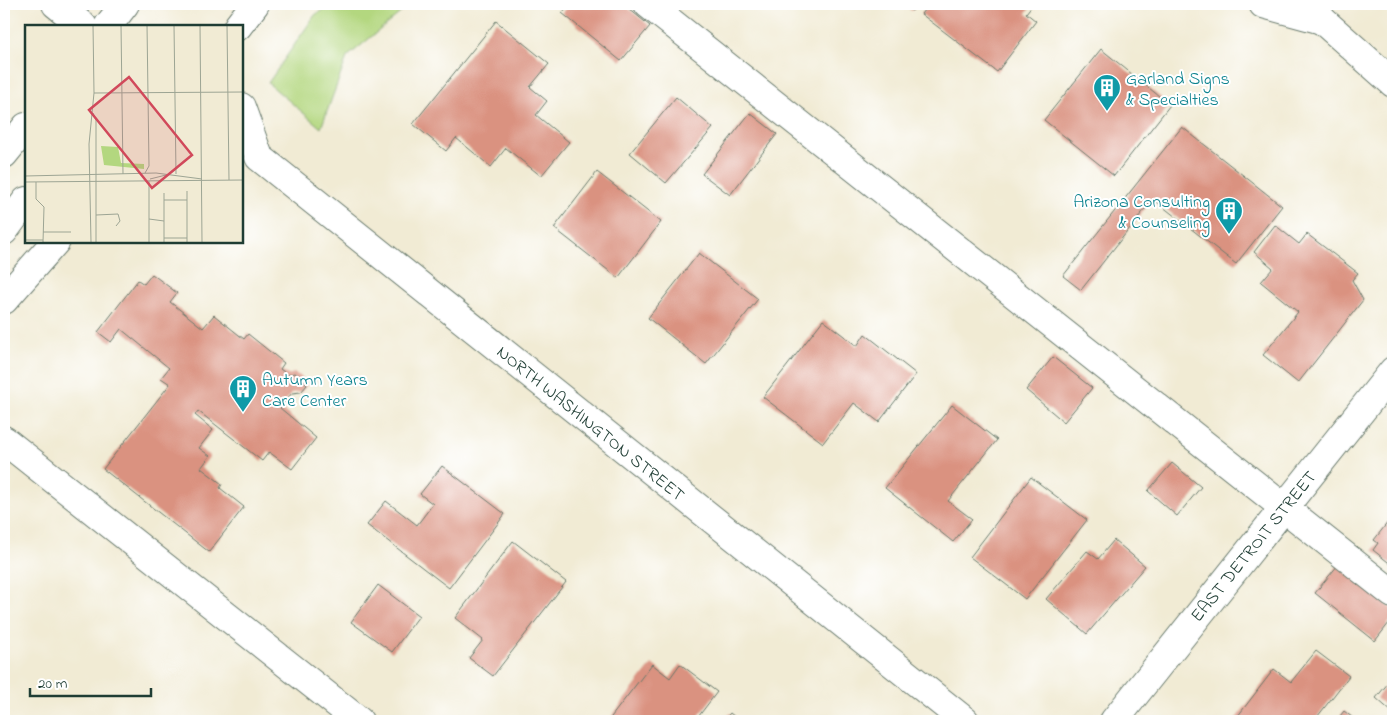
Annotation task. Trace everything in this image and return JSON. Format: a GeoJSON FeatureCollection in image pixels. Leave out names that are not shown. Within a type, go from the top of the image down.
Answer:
{"type":"FeatureCollection","features":[{"type":"Feature","properties":{"kind":"street"},"geometry":{"type":"LineString","coordinates":[[56,4],[82,25]]}},
{"type":"Feature","properties":{"kind":"street"},"geometry":{"type":"LineString","coordinates":[[109,25],[126,4]]}},
{"type":"Feature","properties":{"kind":"street"},"geometry":{"type":"LineString","coordinates":[[239,25],[255,4]]}},
{"type":"Feature","properties":{"kind":"street"},"geometry":{"type":"LineString","coordinates":[[648,4],[1393,594]]}},
{"type":"Feature","properties":{"kind":"street"},"geometry":{"type":"LineString","coordinates":[[1263,4],[1317,12],[1393,83]]}},
{"type":"Feature","properties":{"kind":"street","name":"NORTH WASHINGTON STREET"},"geometry":{"type":"LineString","coordinates":[[242,110],[259,157],[965,721]]}},
{"type":"Feature","properties":{"kind":"street"},"geometry":{"type":"LineString","coordinates":[[4,154],[25,128]]}},
{"type":"Feature","properties":{"kind":"street"},"geometry":{"type":"LineString","coordinates":[[4,231],[25,202]]}},
{"type":"Feature","properties":{"kind":"street"},"geometry":{"type":"LineString","coordinates":[[4,300],[55,242]]}},
{"type":"Feature","properties":{"kind":"street","name":"EAST DETROIT STREET"},"geometry":{"type":"LineString","coordinates":[[1114,721],[1393,372]]}},
{"type":"Feature","properties":{"kind":"street"},"geometry":{"type":"LineString","coordinates":[[4,440],[359,721]]}},
{"type":"Feature","properties":{"kind":"green space"},"geometry":{"type":"Polygon","coordinates":[[[331,4],[411,4],[347,57],[321,128],[268,83],[315,15],[331,4]]]}},
{"type":"Feature","properties":{"kind":"building"},"geometry":{"type":"Polygon","coordinates":[[[570,4],[623,4],[650,26],[621,61],[562,13],[570,4]]]}},
{"type":"Feature","properties":{"kind":"building"},"geometry":{"type":"Polygon","coordinates":[[[903,4],[918,4],[912,11],[903,4]]]}},
{"type":"Feature","properties":{"kind":"building"},"geometry":{"type":"Polygon","coordinates":[[[929,4],[1033,4],[1026,13],[1036,21],[997,72],[921,14],[929,4]]]}},
{"type":"Feature","properties":{"kind":"building"},"geometry":{"type":"Polygon","coordinates":[[[496,21],[549,64],[530,87],[547,101],[536,115],[569,142],[541,176],[506,148],[491,167],[456,138],[446,151],[413,124],[496,21]]]}},
{"type":"Feature","properties":{"kind":"building","name":"Garland Signs & Specialties"},"geometry":{"type":"Polygon","coordinates":[[[1101,49],[1170,105],[1114,176],[1044,120],[1101,49]]]}},
{"type":"Feature","properties":{"kind":"building"},"geometry":{"type":"Polygon","coordinates":[[[676,97],[713,128],[666,183],[630,153],[676,97]]]}},
{"type":"Feature","properties":{"kind":"building"},"geometry":{"type":"Polygon","coordinates":[[[750,113],[777,134],[730,195],[702,174],[750,113]]]}},
{"type":"Feature","properties":{"kind":"building","name":"Arizona Consulting & Counseling"},"geometry":{"type":"Polygon","coordinates":[[[1182,127],[1282,206],[1236,264],[1153,199],[1081,290],[1063,276],[1182,127]]]}},
{"type":"Feature","properties":{"kind":"building"},"geometry":{"type":"Polygon","coordinates":[[[597,172],[661,222],[618,278],[554,228],[597,172]]]}},
{"type":"Feature","properties":{"kind":"building"},"geometry":{"type":"Polygon","coordinates":[[[1275,225],[1299,244],[1307,234],[1358,273],[1352,280],[1363,300],[1298,383],[1263,355],[1298,312],[1261,282],[1273,268],[1254,252],[1275,225]]]}},
{"type":"Feature","properties":{"kind":"building"},"geometry":{"type":"Polygon","coordinates":[[[699,253],[758,299],[706,364],[648,318],[699,253]]]}},
{"type":"Feature","properties":{"kind":"building","name":"Autumn Years Care Center"},"geometry":{"type":"Polygon","coordinates":[[[152,274],[177,293],[170,302],[203,328],[214,315],[244,339],[248,334],[284,363],[280,369],[288,375],[294,373],[302,377],[307,385],[301,392],[292,393],[280,408],[316,438],[292,469],[269,452],[262,461],[198,411],[195,415],[213,430],[199,448],[210,456],[201,468],[222,484],[220,488],[244,507],[209,552],[103,469],[170,384],[161,378],[169,368],[121,329],[111,342],[98,332],[138,280],[144,284],[152,274]]]}},
{"type":"Feature","properties":{"kind":"building"},"geometry":{"type":"Polygon","coordinates":[[[823,320],[857,346],[865,334],[916,374],[879,422],[854,403],[823,443],[763,397],[823,320]]]}},
{"type":"Feature","properties":{"kind":"building"},"geometry":{"type":"Polygon","coordinates":[[[1053,357],[1092,388],[1064,422],[1026,390],[1053,357]]]}},
{"type":"Feature","properties":{"kind":"building"},"geometry":{"type":"Polygon","coordinates":[[[952,405],[997,440],[948,501],[972,519],[953,542],[885,488],[952,405]]]}},
{"type":"Feature","properties":{"kind":"building"},"geometry":{"type":"Polygon","coordinates":[[[1172,463],[1201,487],[1177,516],[1148,491],[1172,463]]]}},
{"type":"Feature","properties":{"kind":"building"},"geometry":{"type":"Polygon","coordinates":[[[442,466],[505,514],[449,588],[367,525],[386,501],[417,525],[433,504],[420,494],[442,466]]]}},
{"type":"Feature","properties":{"kind":"building"},"geometry":{"type":"Polygon","coordinates":[[[1031,477],[1087,520],[1025,599],[970,557],[1031,477]]]}},
{"type":"Feature","properties":{"kind":"building"},"geometry":{"type":"Polygon","coordinates":[[[1392,517],[1393,566],[1373,550],[1378,543],[1374,540],[1392,517]]]}},
{"type":"Feature","properties":{"kind":"building"},"geometry":{"type":"Polygon","coordinates":[[[1114,540],[1145,566],[1087,634],[1046,599],[1087,551],[1098,559],[1114,540]]]}},
{"type":"Feature","properties":{"kind":"building"},"geometry":{"type":"Polygon","coordinates":[[[513,541],[566,582],[493,676],[469,658],[483,640],[455,618],[513,541]]]}},
{"type":"Feature","properties":{"kind":"building"},"geometry":{"type":"Polygon","coordinates":[[[1338,565],[1393,610],[1393,618],[1375,641],[1315,593],[1338,565]]]}},
{"type":"Feature","properties":{"kind":"building"},"geometry":{"type":"Polygon","coordinates":[[[378,585],[419,616],[392,652],[351,622],[378,585]]]}},
{"type":"Feature","properties":{"kind":"building"},"geometry":{"type":"Polygon","coordinates":[[[1316,651],[1349,676],[1314,721],[1234,721],[1274,669],[1291,682],[1316,651]]]}},
{"type":"Feature","properties":{"kind":"building"},"geometry":{"type":"Polygon","coordinates":[[[652,664],[670,678],[680,664],[717,692],[695,721],[608,721],[652,664]]]}},
{"type":"Feature","properties":{"kind":"building"},"geometry":{"type":"Polygon","coordinates":[[[1393,677],[1393,713],[1376,698],[1393,677]]]}},
{"type":"Feature","properties":{"kind":"building"},"geometry":{"type":"Polygon","coordinates":[[[1344,711],[1357,721],[1336,721],[1344,711]]]}},
{"type":"Feature","properties":{"kind":"building"},"geometry":{"type":"Polygon","coordinates":[[[730,713],[740,721],[723,721],[730,713]]]}},
{"type":"Feature","properties":{"kind":"place","name":"Garland Signs & Specialties"},"geometry":{"type":"Point","coordinates":[1107,112]}},
{"type":"Feature","properties":{"kind":"place","name":"Arizona Consulting & Counseling"},"geometry":{"type":"Point","coordinates":[1229,235]}},
{"type":"Feature","properties":{"kind":"place","name":"Autumn Years Care Center"},"geometry":{"type":"Point","coordinates":[243,413]}}]}
